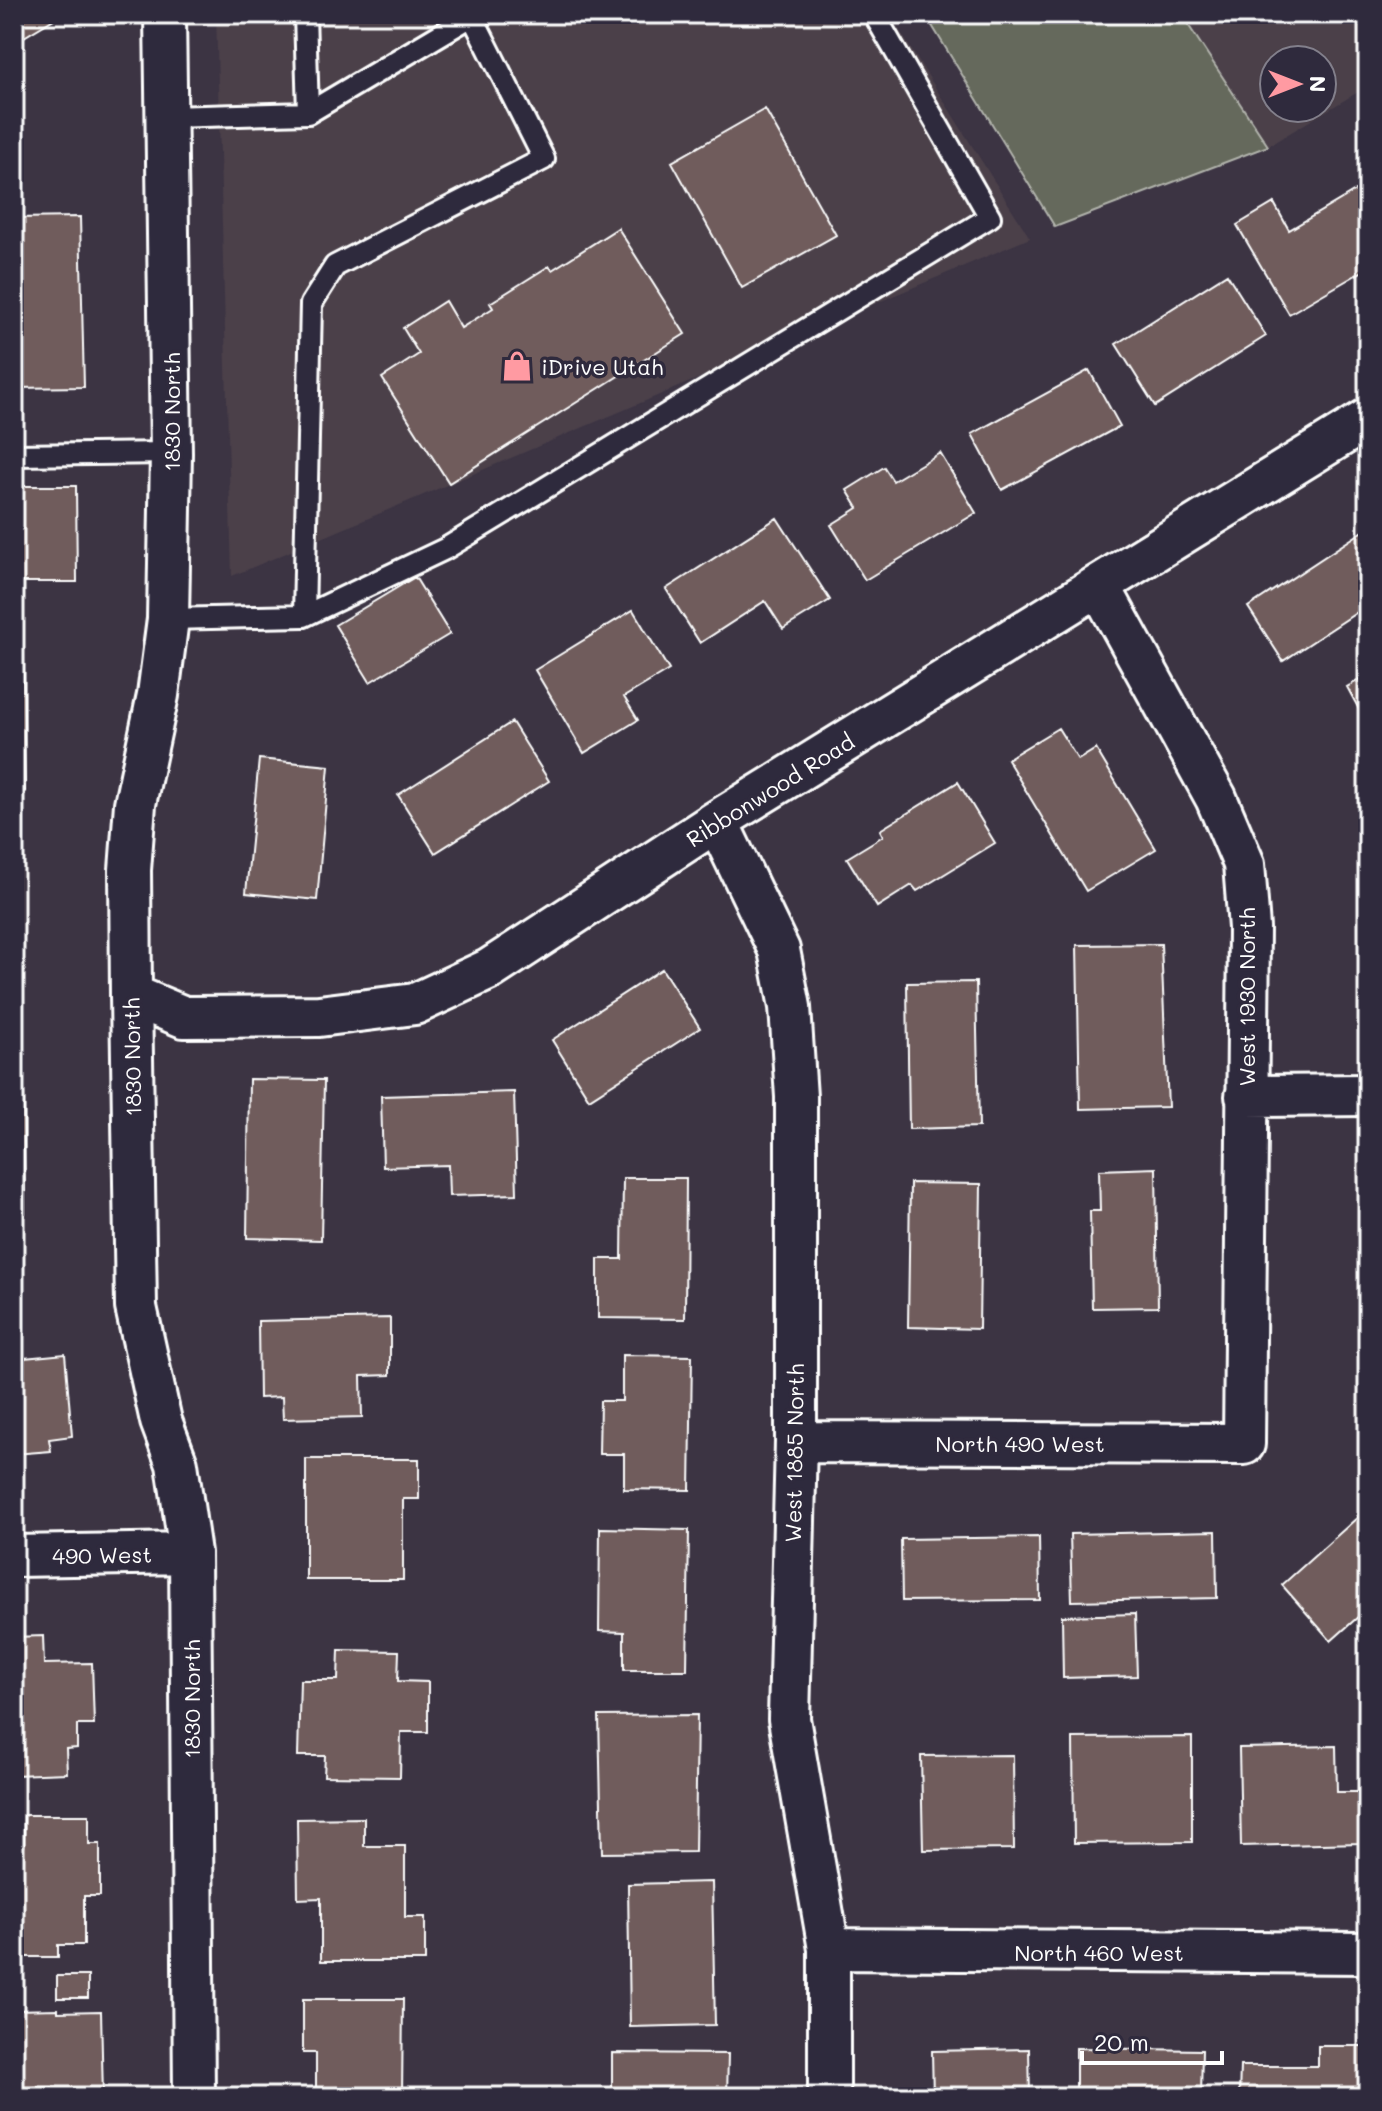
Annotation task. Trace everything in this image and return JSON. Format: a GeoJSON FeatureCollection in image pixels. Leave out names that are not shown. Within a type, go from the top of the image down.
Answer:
{"type":"FeatureCollection","features":[{"type":"Feature","properties":{"kind":"street","name":"1830 North"},"geometry":{"type":"LineString","coordinates":[[165,14],[171,453],[168,619],[158,695],[135,804],[130,870],[131,995],[136,1307],[161,1421],[177,1464],[190,1553],[194,2097]]}},
{"type":"Feature","properties":{"kind":"street","name":"Ribbonwood Road"},"geometry":{"type":"LineString","coordinates":[[131,995],[184,1017],[319,1016],[415,1004],[490,969],[717,821],[1368,419]]}},
{"type":"Feature","properties":{"kind":"street","name":"West 1930 North"},"geometry":{"type":"LineString","coordinates":[[1100,587],[1216,798],[1244,864],[1249,928],[1244,1444]]}},
{"type":"Feature","properties":{"kind":"street","name":"West 1885 North"},"geometry":{"type":"LineString","coordinates":[[717,821],[779,950],[790,1007],[796,1097],[796,1442],[789,1719],[829,1949],[829,2097]]}},
{"type":"Feature","properties":{"kind":"street"},"geometry":{"type":"LineString","coordinates":[[1246,1096],[1368,1095]]}},
{"type":"Feature","properties":{"kind":"street","name":"North 490 West"},"geometry":{"type":"LineString","coordinates":[[796,1442],[1244,1444]]}},
{"type":"Feature","properties":{"kind":"street","name":"490 West"},"geometry":{"type":"LineString","coordinates":[[14,1556],[190,1553]]}},
{"type":"Feature","properties":{"kind":"street","name":"North 460 West"},"geometry":{"type":"LineString","coordinates":[[829,1949],[1368,1953]]}},
{"type":"Feature","properties":{"kind":"lane"},"geometry":{"type":"LineString","coordinates":[[305,14],[308,113]]}},
{"type":"Feature","properties":{"kind":"lane"},"geometry":{"type":"LineString","coordinates":[[168,619],[304,616],[445,549],[990,217],[874,14]]}},
{"type":"Feature","properties":{"kind":"lane"},"geometry":{"type":"LineString","coordinates":[[168,117],[308,113],[474,15],[544,159],[335,266],[311,304],[304,616]]}},
{"type":"Feature","properties":{"kind":"lane"},"geometry":{"type":"LineString","coordinates":[[14,455],[171,453]]}},
{"type":"Feature","properties":{"kind":"shaded area"},"geometry":{"type":"Polygon","coordinates":[[[216,14],[889,14],[1030,238],[232,576],[216,14]]]}},
{"type":"Feature","properties":{"kind":"shaded area"},"geometry":{"type":"Polygon","coordinates":[[[1181,14],[1368,14],[1368,86],[1338,104],[1338,44],[1258,44],[1258,124],[1305,124],[1268,146],[1181,14]]]}},
{"type":"Feature","properties":{"kind":"green space"},"geometry":{"type":"Polygon","coordinates":[[[925,14],[1181,14],[1268,146],[1055,227],[925,14]]]}},
{"type":"Feature","properties":{"kind":"building"},"geometry":{"type":"Polygon","coordinates":[[[14,14],[62,14],[14,43],[14,14]]]}},
{"type":"Feature","properties":{"kind":"building"},"geometry":{"type":"Polygon","coordinates":[[[765,109],[836,235],[742,288],[672,162],[765,109]]]}},
{"type":"Feature","properties":{"kind":"building"},"geometry":{"type":"Polygon","coordinates":[[[1367,184],[1368,268],[1289,314],[1237,225],[1274,203],[1289,230],[1367,184]]]}},
{"type":"Feature","properties":{"kind":"building"},"geometry":{"type":"Polygon","coordinates":[[[80,217],[84,387],[14,388],[14,218],[80,217]]]}},
{"type":"Feature","properties":{"kind":"building","name":"iDrive Utah"},"geometry":{"type":"Polygon","coordinates":[[[618,228],[685,334],[449,483],[382,378],[419,354],[403,328],[445,301],[461,328],[493,308],[490,303],[549,266],[552,270],[618,228]]]}},
{"type":"Feature","properties":{"kind":"building"},"geometry":{"type":"Polygon","coordinates":[[[1227,274],[1266,336],[1155,406],[1116,344],[1227,274]]]}},
{"type":"Feature","properties":{"kind":"building"},"geometry":{"type":"Polygon","coordinates":[[[1089,370],[1120,426],[1002,490],[972,434],[1089,370]]]}},
{"type":"Feature","properties":{"kind":"building"},"geometry":{"type":"Polygon","coordinates":[[[940,453],[976,513],[865,580],[831,525],[858,508],[847,490],[884,467],[893,481],[940,453]]]}},
{"type":"Feature","properties":{"kind":"building"},"geometry":{"type":"Polygon","coordinates":[[[14,486],[76,486],[77,582],[14,582],[14,486]]]}},
{"type":"Feature","properties":{"kind":"building"},"geometry":{"type":"Polygon","coordinates":[[[777,518],[830,600],[783,629],[765,601],[700,643],[666,589],[777,518]]]}},
{"type":"Feature","properties":{"kind":"building"},"geometry":{"type":"Polygon","coordinates":[[[1368,528],[1368,605],[1283,661],[1248,607],[1368,528]]]}},
{"type":"Feature","properties":{"kind":"building"},"geometry":{"type":"Polygon","coordinates":[[[415,577],[450,634],[370,682],[335,625],[415,577]]]}},
{"type":"Feature","properties":{"kind":"building"},"geometry":{"type":"Polygon","coordinates":[[[633,610],[669,670],[624,697],[638,720],[584,753],[535,670],[633,610]]]}},
{"type":"Feature","properties":{"kind":"building"},"geometry":{"type":"Polygon","coordinates":[[[14,647],[23,647],[25,791],[14,791],[14,647]]]}},
{"type":"Feature","properties":{"kind":"building"},"geometry":{"type":"Polygon","coordinates":[[[1368,675],[1368,726],[1347,687],[1368,675]]]}},
{"type":"Feature","properties":{"kind":"building"},"geometry":{"type":"Polygon","coordinates":[[[512,722],[549,781],[435,853],[398,795],[512,722]]]}},
{"type":"Feature","properties":{"kind":"building"},"geometry":{"type":"Polygon","coordinates":[[[1058,728],[1078,760],[1096,749],[1156,849],[1086,891],[1007,759],[1058,728]]]}},
{"type":"Feature","properties":{"kind":"building"},"geometry":{"type":"Polygon","coordinates":[[[259,759],[329,766],[317,900],[246,893],[259,759]]]}},
{"type":"Feature","properties":{"kind":"building"},"geometry":{"type":"Polygon","coordinates":[[[958,782],[995,843],[917,891],[912,885],[877,907],[847,858],[883,836],[880,830],[958,782]]]}},
{"type":"Feature","properties":{"kind":"building"},"geometry":{"type":"Polygon","coordinates":[[[14,883],[19,998],[14,998],[14,883]]]}},
{"type":"Feature","properties":{"kind":"building"},"geometry":{"type":"Polygon","coordinates":[[[1161,944],[1168,1107],[1080,1109],[1077,945],[1161,944]]]}},
{"type":"Feature","properties":{"kind":"building"},"geometry":{"type":"Polygon","coordinates":[[[662,969],[700,1028],[589,1099],[552,1040],[662,969]]]}},
{"type":"Feature","properties":{"kind":"building"},"geometry":{"type":"Polygon","coordinates":[[[976,982],[979,1127],[909,1129],[907,983],[976,982]]]}},
{"type":"Feature","properties":{"kind":"building"},"geometry":{"type":"Polygon","coordinates":[[[14,1069],[23,1069],[25,1213],[14,1213],[14,1069]]]}},
{"type":"Feature","properties":{"kind":"building"},"geometry":{"type":"Polygon","coordinates":[[[249,1079],[324,1080],[321,1240],[247,1238],[249,1079]]]}},
{"type":"Feature","properties":{"kind":"building"},"geometry":{"type":"Polygon","coordinates":[[[514,1092],[517,1194],[449,1196],[448,1165],[383,1167],[381,1096],[514,1092]]]}},
{"type":"Feature","properties":{"kind":"building"},"geometry":{"type":"Polygon","coordinates":[[[1156,1168],[1158,1307],[1092,1308],[1090,1211],[1100,1211],[1099,1170],[1156,1168]]]}},
{"type":"Feature","properties":{"kind":"building"},"geometry":{"type":"Polygon","coordinates":[[[623,1178],[686,1178],[685,1319],[598,1318],[598,1259],[622,1259],[623,1178]]]}},
{"type":"Feature","properties":{"kind":"building"},"geometry":{"type":"Polygon","coordinates":[[[910,1183],[981,1184],[979,1329],[908,1327],[910,1183]]]}},
{"type":"Feature","properties":{"kind":"building"},"geometry":{"type":"Polygon","coordinates":[[[390,1318],[390,1375],[361,1376],[362,1417],[283,1419],[282,1397],[259,1398],[258,1321],[390,1318]]]}},
{"type":"Feature","properties":{"kind":"building"},"geometry":{"type":"Polygon","coordinates":[[[65,1354],[72,1436],[49,1439],[51,1451],[14,1454],[14,1359],[65,1354]]]}},
{"type":"Feature","properties":{"kind":"building"},"geometry":{"type":"Polygon","coordinates":[[[622,1355],[692,1356],[690,1490],[624,1489],[624,1454],[599,1454],[600,1401],[622,1401],[622,1355]]]}},
{"type":"Feature","properties":{"kind":"building"},"geometry":{"type":"Polygon","coordinates":[[[306,1459],[419,1459],[419,1499],[403,1499],[403,1580],[306,1580],[306,1459]]]}},
{"type":"Feature","properties":{"kind":"building"},"geometry":{"type":"Polygon","coordinates":[[[1368,1508],[1368,1608],[1331,1641],[1282,1585],[1368,1508]]]}},
{"type":"Feature","properties":{"kind":"building"},"geometry":{"type":"Polygon","coordinates":[[[600,1528],[689,1530],[687,1670],[624,1670],[624,1632],[599,1631],[600,1528]]]}},
{"type":"Feature","properties":{"kind":"building"},"geometry":{"type":"Polygon","coordinates":[[[1216,1531],[1217,1598],[1072,1601],[1070,1534],[1216,1531]]]}},
{"type":"Feature","properties":{"kind":"building"},"geometry":{"type":"Polygon","coordinates":[[[1039,1537],[1040,1600],[902,1601],[901,1539],[1039,1537]]]}},
{"type":"Feature","properties":{"kind":"building"},"geometry":{"type":"Polygon","coordinates":[[[1135,1614],[1137,1676],[1063,1678],[1062,1616],[1135,1614]]]}},
{"type":"Feature","properties":{"kind":"building"},"geometry":{"type":"Polygon","coordinates":[[[43,1636],[44,1664],[92,1663],[94,1725],[77,1725],[77,1748],[66,1749],[67,1773],[14,1775],[14,1637],[43,1636]]]}},
{"type":"Feature","properties":{"kind":"building"},"geometry":{"type":"Polygon","coordinates":[[[339,1650],[399,1651],[398,1681],[428,1682],[428,1732],[401,1732],[400,1777],[324,1776],[325,1756],[298,1756],[300,1680],[338,1680],[339,1650]]]}},
{"type":"Feature","properties":{"kind":"building"},"geometry":{"type":"Polygon","coordinates":[[[697,1715],[695,1852],[602,1853],[599,1716],[697,1715]]]}},
{"type":"Feature","properties":{"kind":"building"},"geometry":{"type":"Polygon","coordinates":[[[1192,1737],[1192,1842],[1074,1843],[1073,1738],[1192,1737]]]}},
{"type":"Feature","properties":{"kind":"building"},"geometry":{"type":"Polygon","coordinates":[[[1336,1746],[1337,1792],[1361,1792],[1361,1843],[1241,1846],[1239,1748],[1336,1746]]]}},
{"type":"Feature","properties":{"kind":"building"},"geometry":{"type":"Polygon","coordinates":[[[1013,1755],[1014,1849],[923,1850],[921,1756],[1013,1755]]]}},
{"type":"Feature","properties":{"kind":"building"},"geometry":{"type":"Polygon","coordinates":[[[24,1815],[89,1815],[89,1844],[100,1844],[100,1896],[84,1896],[84,1945],[58,1945],[58,1957],[14,1957],[14,1846],[24,1846],[24,1815]]]}},
{"type":"Feature","properties":{"kind":"building"},"geometry":{"type":"Polygon","coordinates":[[[364,1818],[364,1846],[405,1846],[405,1917],[425,1917],[425,1961],[321,1961],[321,1898],[298,1899],[297,1819],[364,1818]]]}},
{"type":"Feature","properties":{"kind":"building"},"geometry":{"type":"Polygon","coordinates":[[[712,1882],[715,2025],[630,2027],[628,1884],[712,1882]]]}},
{"type":"Feature","properties":{"kind":"building"},"geometry":{"type":"Polygon","coordinates":[[[57,1976],[88,1976],[88,1998],[57,1998],[57,1976]]]}},
{"type":"Feature","properties":{"kind":"building"},"geometry":{"type":"Polygon","coordinates":[[[303,1999],[403,1999],[402,2097],[316,2097],[316,2053],[303,2053],[303,1999]]]}},
{"type":"Feature","properties":{"kind":"building"},"geometry":{"type":"Polygon","coordinates":[[[58,2009],[58,2012],[101,2011],[103,2097],[52,2097],[52,2087],[14,2088],[14,2010],[58,2009]]]}},
{"type":"Feature","properties":{"kind":"building"},"geometry":{"type":"Polygon","coordinates":[[[1318,2046],[1368,2046],[1368,2097],[1239,2097],[1240,2066],[1318,2066],[1318,2046]]]}},
{"type":"Feature","properties":{"kind":"building"},"geometry":{"type":"Polygon","coordinates":[[[1076,2048],[1202,2050],[1201,2097],[1076,2097],[1076,2048]]]}},
{"type":"Feature","properties":{"kind":"building"},"geometry":{"type":"Polygon","coordinates":[[[1029,2049],[1030,2097],[933,2097],[932,2051],[1029,2049]]]}},
{"type":"Feature","properties":{"kind":"building"},"geometry":{"type":"Polygon","coordinates":[[[612,2053],[728,2054],[727,2097],[612,2097],[612,2053]]]}},
{"type":"Feature","properties":{"kind":"place","name":"iDrive Utah"},"geometry":{"type":"Point","coordinates":[517,366]}}]}
